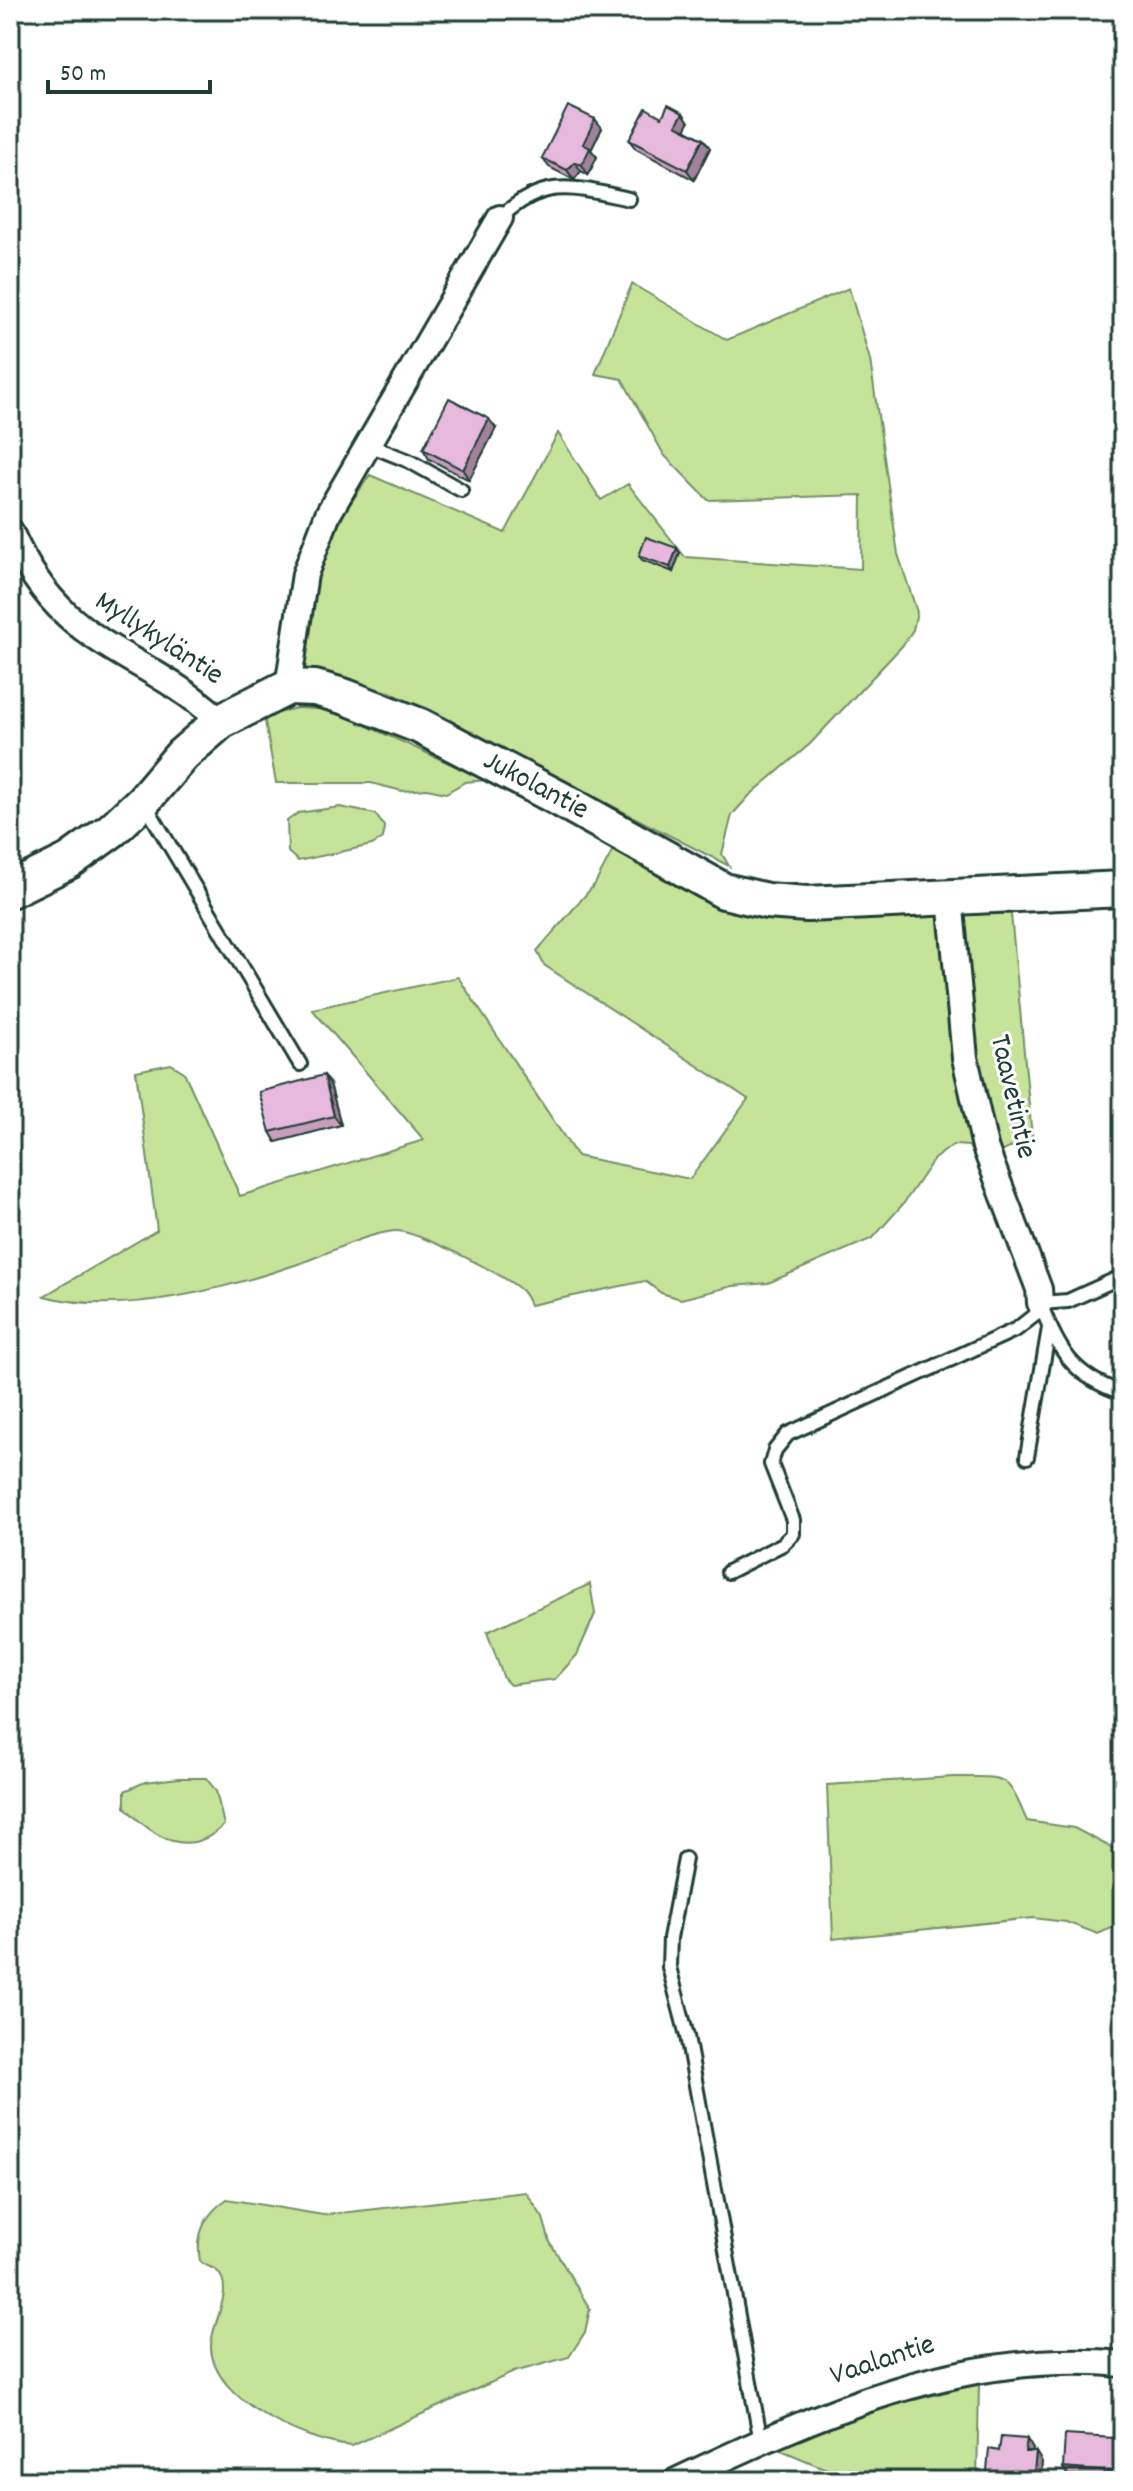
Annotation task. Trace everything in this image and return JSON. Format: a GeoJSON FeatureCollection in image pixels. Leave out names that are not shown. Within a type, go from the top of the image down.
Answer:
{"type":"FeatureCollection","features":[{"type":"Feature","properties":{"kind":"street"},"geometry":{"type":"LineString","coordinates":[[10,890],[69,861],[112,830],[143,801],[182,755],[221,721],[288,687],[305,574],[328,514],[500,218]]}},
{"type":"Feature","properties":{"kind":"street","name":"Myllykyläntie"},"geometry":{"type":"LineString","coordinates":[[10,531],[43,591],[70,621],[97,641],[189,693],[221,721]]}},
{"type":"Feature","properties":{"kind":"street","name":"Jukolantie"},"geometry":{"type":"LineString","coordinates":[[288,687],[315,688],[346,697],[420,726],[560,799],[724,891],[767,901],[807,904],[1123,889]]}},
{"type":"Feature","properties":{"kind":"street","name":"Taavetintie"},"geometry":{"type":"LineString","coordinates":[[950,898],[968,1072],[985,1147],[1039,1289],[1040,1303]]}},
{"type":"Feature","properties":{"kind":"street","name":"Vaalantie"},"geometry":{"type":"LineString","coordinates":[[676,2481],[761,2442],[878,2395],[963,2370],[1042,2362],[1123,2364]]}},
{"type":"Feature","properties":{"kind":"lane"},"geometry":{"type":"LineString","coordinates":[[500,218],[521,198],[550,187],[629,199]]}},
{"type":"Feature","properties":{"kind":"lane"},"geometry":{"type":"LineString","coordinates":[[369,445],[409,461],[461,490]]}},
{"type":"Feature","properties":{"kind":"lane"},"geometry":{"type":"LineString","coordinates":[[143,801],[300,1064]]}},
{"type":"Feature","properties":{"kind":"lane"},"geometry":{"type":"LineString","coordinates":[[1040,1303],[1068,1301],[1123,1276]]}},
{"type":"Feature","properties":{"kind":"lane"},"geometry":{"type":"LineString","coordinates":[[1040,1303],[1049,1328],[1076,1371],[1123,1393]]}},
{"type":"Feature","properties":{"kind":"lane"},"geometry":{"type":"LineString","coordinates":[[728,1572],[783,1544],[793,1534],[793,1520],[771,1464],[775,1450],[788,1434],[1017,1329],[1036,1314],[1040,1303]]}},
{"type":"Feature","properties":{"kind":"lane"},"geometry":{"type":"LineString","coordinates":[[1027,1457],[1049,1328]]}},
{"type":"Feature","properties":{"kind":"lane"},"geometry":{"type":"LineString","coordinates":[[685,1859],[670,1938],[669,1967],[687,2036],[761,2442]]}},
{"type":"Feature","properties":{"kind":"lane"},"geometry":{"type":"LineString","coordinates":[[706,2467],[732,2481]]}},
{"type":"Feature","properties":{"kind":"green space"},"geometry":{"type":"Polygon","coordinates":[[[632,284],[727,340],[849,288],[870,360],[898,554],[917,612],[913,630],[902,646],[810,744],[749,796],[732,815],[722,854],[729,866],[390,692],[298,672],[314,576],[338,521],[370,475],[505,533],[558,433],[601,500],[628,484],[685,557],[861,569],[862,495],[708,500],[664,455],[622,379],[595,374],[632,284]]]}},
{"type":"Feature","properties":{"kind":"green space"},"geometry":{"type":"Polygon","coordinates":[[[297,708],[332,710],[486,780],[465,782],[446,793],[427,789],[402,791],[371,783],[276,783],[264,716],[297,708]]]}},
{"type":"Feature","properties":{"kind":"green space"},"geometry":{"type":"Polygon","coordinates":[[[340,807],[375,814],[384,826],[383,838],[372,845],[298,861],[288,852],[287,821],[298,813],[340,807]]]}},
{"type":"Feature","properties":{"kind":"green space"},"geometry":{"type":"Polygon","coordinates":[[[613,850],[720,906],[778,920],[951,912],[1011,914],[1032,1137],[977,1164],[969,1146],[953,1145],[934,1159],[904,1203],[873,1238],[768,1283],[733,1286],[681,1299],[661,1293],[645,1281],[530,1305],[521,1290],[479,1264],[420,1237],[394,1231],[358,1240],[272,1273],[174,1297],[107,1303],[74,1302],[44,1296],[157,1230],[136,1071],[171,1064],[184,1072],[240,1196],[424,1140],[312,1009],[458,977],[577,1156],[690,1179],[748,1099],[544,965],[537,951],[595,884],[613,850]]]}},
{"type":"Feature","properties":{"kind":"green space"},"geometry":{"type":"Polygon","coordinates":[[[590,1584],[595,1614],[577,1655],[555,1679],[510,1685],[504,1679],[487,1632],[590,1584]]]}},
{"type":"Feature","properties":{"kind":"green space"},"geometry":{"type":"Polygon","coordinates":[[[953,1777],[1002,1780],[1014,1793],[1027,1821],[1074,1828],[1120,1852],[1123,1857],[1123,1923],[1098,1934],[1066,1922],[1033,1918],[833,1939],[827,1785],[953,1777]]]}},
{"type":"Feature","properties":{"kind":"green space"},"geometry":{"type":"Polygon","coordinates":[[[206,1778],[216,1791],[224,1825],[211,1836],[185,1843],[172,1841],[148,1828],[125,1807],[125,1791],[145,1782],[206,1778]]]}},
{"type":"Feature","properties":{"kind":"green space"},"geometry":{"type":"Polygon","coordinates":[[[526,2192],[543,2218],[550,2242],[590,2309],[585,2332],[569,2357],[514,2372],[352,2446],[311,2436],[265,2415],[227,2385],[215,2367],[212,2338],[224,2287],[216,2270],[200,2261],[199,2242],[207,2218],[227,2199],[323,2215],[526,2192]]]}},
{"type":"Feature","properties":{"kind":"green space"},"geometry":{"type":"Polygon","coordinates":[[[979,2384],[977,2481],[855,2481],[769,2445],[869,2411],[979,2384]]]}},
{"type":"Feature","properties":{"kind":"building"},"geometry":{"type":"Polygon","coordinates":[[[668,105],[683,113],[676,125],[703,139],[687,170],[629,140],[646,108],[662,117],[668,105]]]}},
{"type":"Feature","properties":{"kind":"building"},"geometry":{"type":"Polygon","coordinates":[[[568,106],[595,119],[583,144],[590,148],[582,165],[575,162],[567,170],[542,158],[568,106]]]}},
{"type":"Feature","properties":{"kind":"building"},"geometry":{"type":"Polygon","coordinates":[[[449,398],[489,419],[463,470],[423,449],[449,398]]]}},
{"type":"Feature","properties":{"kind":"building"},"geometry":{"type":"Polygon","coordinates":[[[646,537],[677,548],[670,567],[639,556],[646,537]]]}},
{"type":"Feature","properties":{"kind":"building"},"geometry":{"type":"Polygon","coordinates":[[[324,1075],[334,1116],[270,1132],[259,1092],[324,1075]]]}},
{"type":"Feature","properties":{"kind":"building"},"geometry":{"type":"Polygon","coordinates":[[[1065,2435],[1115,2438],[1114,2449],[1123,2450],[1123,2473],[1063,2468],[1065,2435]]]}},
{"type":"Feature","properties":{"kind":"building"},"geometry":{"type":"Polygon","coordinates":[[[1001,2437],[1027,2439],[1025,2452],[1036,2452],[1033,2481],[986,2481],[989,2449],[999,2451],[1001,2437]]]}}]}
